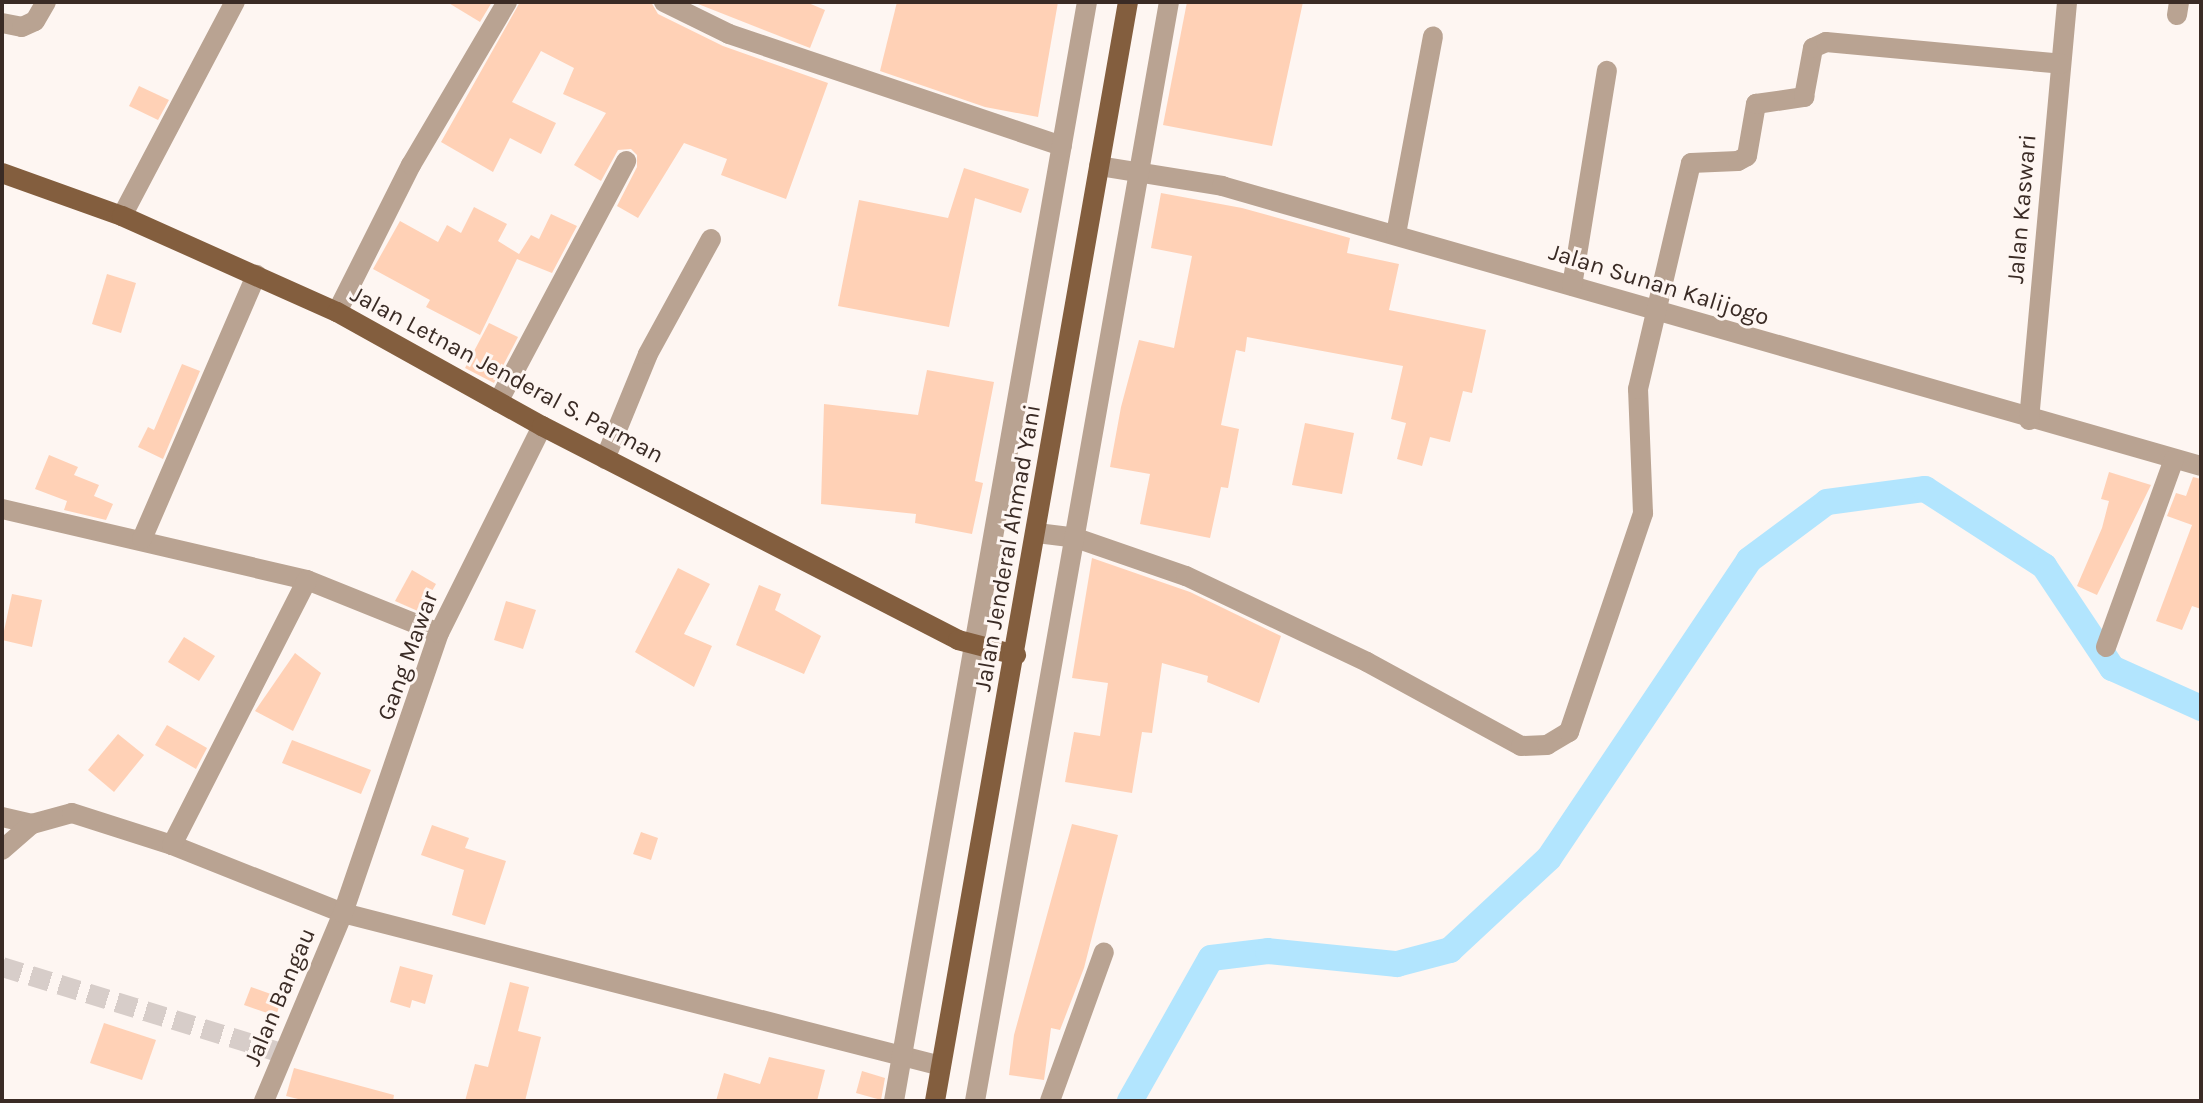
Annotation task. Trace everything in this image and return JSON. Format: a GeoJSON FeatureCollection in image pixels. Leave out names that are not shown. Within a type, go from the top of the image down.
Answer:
{"type":"FeatureCollection","features":[{"type":"Feature","properties":{"kind":"main road","name":"Jalan Jenderal Ahmad Yani"},"geometry":{"type":"LineString","coordinates":[[935,1101],[1016,655],[1128,2]]}},
{"type":"Feature","properties":{"kind":"main road","name":"Jalan Letnan Jenderal S. Parman"},"geometry":{"type":"LineString","coordinates":[[2,173],[122,216],[337,312],[605,459],[976,646],[1016,655]]}},
{"type":"Feature","properties":{"kind":"street"},"geometry":{"type":"LineString","coordinates":[[2,23],[22,27],[35,21],[46,2]]}},
{"type":"Feature","properties":{"kind":"street"},"geometry":{"type":"LineString","coordinates":[[122,216],[235,2]]}},
{"type":"Feature","properties":{"kind":"street"},"geometry":{"type":"LineString","coordinates":[[337,312],[411,165],[507,2]]}},
{"type":"Feature","properties":{"kind":"street"},"geometry":{"type":"LineString","coordinates":[[664,2],[729,34],[1062,146]]}},
{"type":"Feature","properties":{"kind":"street"},"geometry":{"type":"LineString","coordinates":[[894,1101],[1087,2]]}},
{"type":"Feature","properties":{"kind":"street"},"geometry":{"type":"LineString","coordinates":[[975,1101],[1169,2]]}},
{"type":"Feature","properties":{"kind":"street","name":"Jalan Kaswari"},"geometry":{"type":"LineString","coordinates":[[2029,420],[2067,2]]}},
{"type":"Feature","properties":{"kind":"street"},"geometry":{"type":"LineString","coordinates":[[1396,234],[1433,36]]}},
{"type":"Feature","properties":{"kind":"street"},"geometry":{"type":"LineString","coordinates":[[1037,533],[1076,538],[1186,576],[1367,662],[1521,746],[1547,745],[1569,732],[1643,513],[1638,389],[1691,163],[1738,161],[1747,156],[1756,104],[1804,97],[1818,44],[2061,64]]}},
{"type":"Feature","properties":{"kind":"street"},"geometry":{"type":"LineString","coordinates":[[1572,286],[1607,71]]}},
{"type":"Feature","properties":{"kind":"street"},"geometry":{"type":"LineString","coordinates":[[498,402],[626,161]]}},
{"type":"Feature","properties":{"kind":"street","name":"Jalan Sunan Kalijogo"},"geometry":{"type":"LineString","coordinates":[[1099,166],[1222,186],[2029,420],[2201,466]]}},
{"type":"Feature","properties":{"kind":"street"},"geometry":{"type":"LineString","coordinates":[[605,459],[648,354],[711,239]]}},
{"type":"Feature","properties":{"kind":"street"},"geometry":{"type":"LineString","coordinates":[[142,539],[256,275]]}},
{"type":"Feature","properties":{"kind":"street","name":"Gang Mawar"},"geometry":{"type":"LineString","coordinates":[[343,913],[439,633],[542,426]]}},
{"type":"Feature","properties":{"kind":"street"},"geometry":{"type":"LineString","coordinates":[[2106,647],[2174,459]]}},
{"type":"Feature","properties":{"kind":"street"},"geometry":{"type":"LineString","coordinates":[[2,509],[142,539],[307,580],[439,633]]}},
{"type":"Feature","properties":{"kind":"street"},"geometry":{"type":"LineString","coordinates":[[172,845],[307,580]]}},
{"type":"Feature","properties":{"kind":"street"},"geometry":{"type":"LineString","coordinates":[[2,850],[32,824],[72,813],[172,845],[343,913],[900,1058],[941,1066]]}},
{"type":"Feature","properties":{"kind":"street"},"geometry":{"type":"LineString","coordinates":[[2,817],[32,824]]}},
{"type":"Feature","properties":{"kind":"street","name":"Jalan Bangau"},"geometry":{"type":"LineString","coordinates":[[264,1101],[343,913]]}},
{"type":"Feature","properties":{"kind":"street"},"geometry":{"type":"LineString","coordinates":[[1050,1101],[1104,952]]}},
{"type":"Feature","properties":{"kind":"building"},"geometry":{"type":"Polygon","coordinates":[[[447,2],[492,2],[480,22],[447,2]]]}},
{"type":"Feature","properties":{"kind":"building"},"geometry":{"type":"Polygon","coordinates":[[[520,2],[651,2],[658,14],[723,46],[828,83],[786,199],[721,175],[727,159],[684,143],[638,218],[617,206],[637,167],[637,155],[631,149],[618,150],[601,181],[574,165],[606,113],[563,94],[574,68],[541,51],[512,102],[556,123],[541,154],[510,138],[493,172],[441,142],[520,2]]]}},
{"type":"Feature","properties":{"kind":"building"},"geometry":{"type":"Polygon","coordinates":[[[693,2],[806,2],[825,10],[810,48],[693,2]]]}},
{"type":"Feature","properties":{"kind":"building"},"geometry":{"type":"Polygon","coordinates":[[[897,2],[1058,2],[1038,117],[985,107],[880,71],[897,2]]]}},
{"type":"Feature","properties":{"kind":"building"},"geometry":{"type":"Polygon","coordinates":[[[1187,2],[1303,2],[1272,146],[1163,125],[1187,2]]]}},
{"type":"Feature","properties":{"kind":"building"},"geometry":{"type":"Polygon","coordinates":[[[139,86],[169,100],[158,120],[129,106],[139,86]]]}},
{"type":"Feature","properties":{"kind":"building"},"geometry":{"type":"Polygon","coordinates":[[[964,168],[1029,189],[1021,213],[975,198],[949,327],[838,306],[859,200],[948,218],[964,168]]]}},
{"type":"Feature","properties":{"kind":"building"},"geometry":{"type":"Polygon","coordinates":[[[1161,193],[1242,208],[1350,238],[1347,253],[1399,264],[1389,310],[1486,330],[1472,393],[1463,391],[1450,442],[1430,437],[1422,466],[1397,459],[1406,423],[1391,419],[1403,366],[1247,337],[1245,352],[1236,350],[1221,425],[1239,429],[1228,488],[1221,487],[1210,538],[1140,524],[1150,474],[1110,467],[1121,407],[1139,340],[1174,348],[1192,256],[1151,248],[1161,193]]]}},
{"type":"Feature","properties":{"kind":"building"},"geometry":{"type":"Polygon","coordinates":[[[474,207],[507,224],[498,241],[519,254],[531,235],[539,239],[551,214],[577,226],[552,273],[517,259],[480,335],[426,307],[430,300],[373,269],[400,221],[438,242],[447,225],[461,233],[474,207]]]}},
{"type":"Feature","properties":{"kind":"building"},"geometry":{"type":"Polygon","coordinates":[[[107,274],[136,283],[121,333],[92,324],[107,274]]]}},
{"type":"Feature","properties":{"kind":"building"},"geometry":{"type":"Polygon","coordinates":[[[489,323],[518,337],[494,383],[465,368],[489,323]]]}},
{"type":"Feature","properties":{"kind":"building"},"geometry":{"type":"Polygon","coordinates":[[[182,364],[200,371],[163,459],[138,447],[148,427],[154,430],[182,364]]]}},
{"type":"Feature","properties":{"kind":"building"},"geometry":{"type":"Polygon","coordinates":[[[927,370],[994,382],[975,481],[983,483],[972,534],[915,523],[916,514],[821,504],[824,404],[918,415],[927,370]]]}},
{"type":"Feature","properties":{"kind":"building"},"geometry":{"type":"Polygon","coordinates":[[[1305,423],[1354,433],[1342,494],[1292,485],[1305,423]]]}},
{"type":"Feature","properties":{"kind":"building"},"geometry":{"type":"Polygon","coordinates":[[[49,455],[78,467],[74,475],[99,485],[94,496],[113,504],[106,520],[64,510],[67,501],[35,489],[49,455]]]}},
{"type":"Feature","properties":{"kind":"building"},"geometry":{"type":"Polygon","coordinates":[[[2109,472],[2151,485],[2097,595],[2077,586],[2102,528],[2109,501],[2101,499],[2109,472]]]}},
{"type":"Feature","properties":{"kind":"building"},"geometry":{"type":"Polygon","coordinates":[[[2193,477],[2201,479],[2201,609],[2192,606],[2182,630],[2156,621],[2192,525],[2167,516],[2176,493],[2186,496],[2193,477]]]}},
{"type":"Feature","properties":{"kind":"building"},"geometry":{"type":"Polygon","coordinates":[[[1092,558],[1190,592],[1281,636],[1259,703],[1207,682],[1208,676],[1162,663],[1152,733],[1142,732],[1132,793],[1065,782],[1074,732],[1100,736],[1108,683],[1072,678],[1092,558]]]}},
{"type":"Feature","properties":{"kind":"building"},"geometry":{"type":"Polygon","coordinates":[[[678,568],[710,584],[684,634],[712,646],[694,687],[635,652],[678,568]]]}},
{"type":"Feature","properties":{"kind":"building"},"geometry":{"type":"Polygon","coordinates":[[[412,570],[436,584],[420,612],[395,601],[412,570]]]}},
{"type":"Feature","properties":{"kind":"building"},"geometry":{"type":"Polygon","coordinates":[[[759,585],[781,594],[775,610],[821,636],[804,674],[736,645],[759,585]]]}},
{"type":"Feature","properties":{"kind":"building"},"geometry":{"type":"Polygon","coordinates":[[[12,594],[42,600],[32,647],[2,640],[12,594]]]}},
{"type":"Feature","properties":{"kind":"building"},"geometry":{"type":"Polygon","coordinates":[[[506,601],[536,610],[523,649],[494,640],[506,601]]]}},
{"type":"Feature","properties":{"kind":"building"},"geometry":{"type":"Polygon","coordinates":[[[184,637],[215,656],[199,681],[168,662],[184,637]]]}},
{"type":"Feature","properties":{"kind":"building"},"geometry":{"type":"Polygon","coordinates":[[[295,653],[321,673],[293,731],[255,711],[295,653]]]}},
{"type":"Feature","properties":{"kind":"building"},"geometry":{"type":"Polygon","coordinates":[[[167,725],[207,748],[196,769],[155,745],[167,725]]]}},
{"type":"Feature","properties":{"kind":"building"},"geometry":{"type":"Polygon","coordinates":[[[118,734],[144,755],[114,792],[88,770],[118,734]]]}},
{"type":"Feature","properties":{"kind":"building"},"geometry":{"type":"Polygon","coordinates":[[[292,740],[371,770],[361,794],[282,763],[292,740]]]}},
{"type":"Feature","properties":{"kind":"building"},"geometry":{"type":"Polygon","coordinates":[[[1072,824],[1118,835],[1084,968],[1060,1030],[1051,1028],[1044,1080],[1009,1075],[1014,1035],[1072,824]]]}},
{"type":"Feature","properties":{"kind":"building"},"geometry":{"type":"Polygon","coordinates":[[[432,825],[469,838],[465,848],[506,861],[485,925],[452,915],[464,870],[421,855],[432,825]]]}},
{"type":"Feature","properties":{"kind":"building"},"geometry":{"type":"Polygon","coordinates":[[[641,832],[658,838],[651,860],[633,854],[641,832]]]}},
{"type":"Feature","properties":{"kind":"building"},"geometry":{"type":"Polygon","coordinates":[[[400,966],[433,975],[425,1004],[412,1000],[410,1008],[390,1002],[400,966]]]}},
{"type":"Feature","properties":{"kind":"building"},"geometry":{"type":"Polygon","coordinates":[[[510,982],[529,987],[518,1031],[541,1037],[525,1101],[465,1101],[475,1064],[488,1067],[510,982]]]}},
{"type":"Feature","properties":{"kind":"building"},"geometry":{"type":"Polygon","coordinates":[[[251,987],[282,998],[276,1016],[244,1005],[251,987]]]}},
{"type":"Feature","properties":{"kind":"building"},"geometry":{"type":"Polygon","coordinates":[[[104,1023],[156,1040],[142,1080],[90,1063],[104,1023]]]}},
{"type":"Feature","properties":{"kind":"building"},"geometry":{"type":"Polygon","coordinates":[[[769,1057],[825,1070],[817,1101],[716,1101],[724,1073],[760,1084],[769,1057]]]}},
{"type":"Feature","properties":{"kind":"building"},"geometry":{"type":"Polygon","coordinates":[[[294,1068],[394,1095],[393,1101],[306,1101],[286,1096],[294,1068]]]}},
{"type":"Feature","properties":{"kind":"building"},"geometry":{"type":"Polygon","coordinates":[[[862,1071],[885,1078],[881,1100],[856,1093],[862,1071]]]}},
{"type":"Feature","properties":{"kind":"waterway"},"geometry":{"type":"LineString","coordinates":[[1130,1101],[1211,958],[1268,951],[1397,964],[1450,950],[1549,858],[1749,560],[1827,502],[1925,489],[2044,566],[2112,668],[2201,708]]}},
{"type":"Feature","properties":{"kind":"tunnel"},"geometry":{"type":"LineString","coordinates":[[2,967],[284,1054]]}}]}
